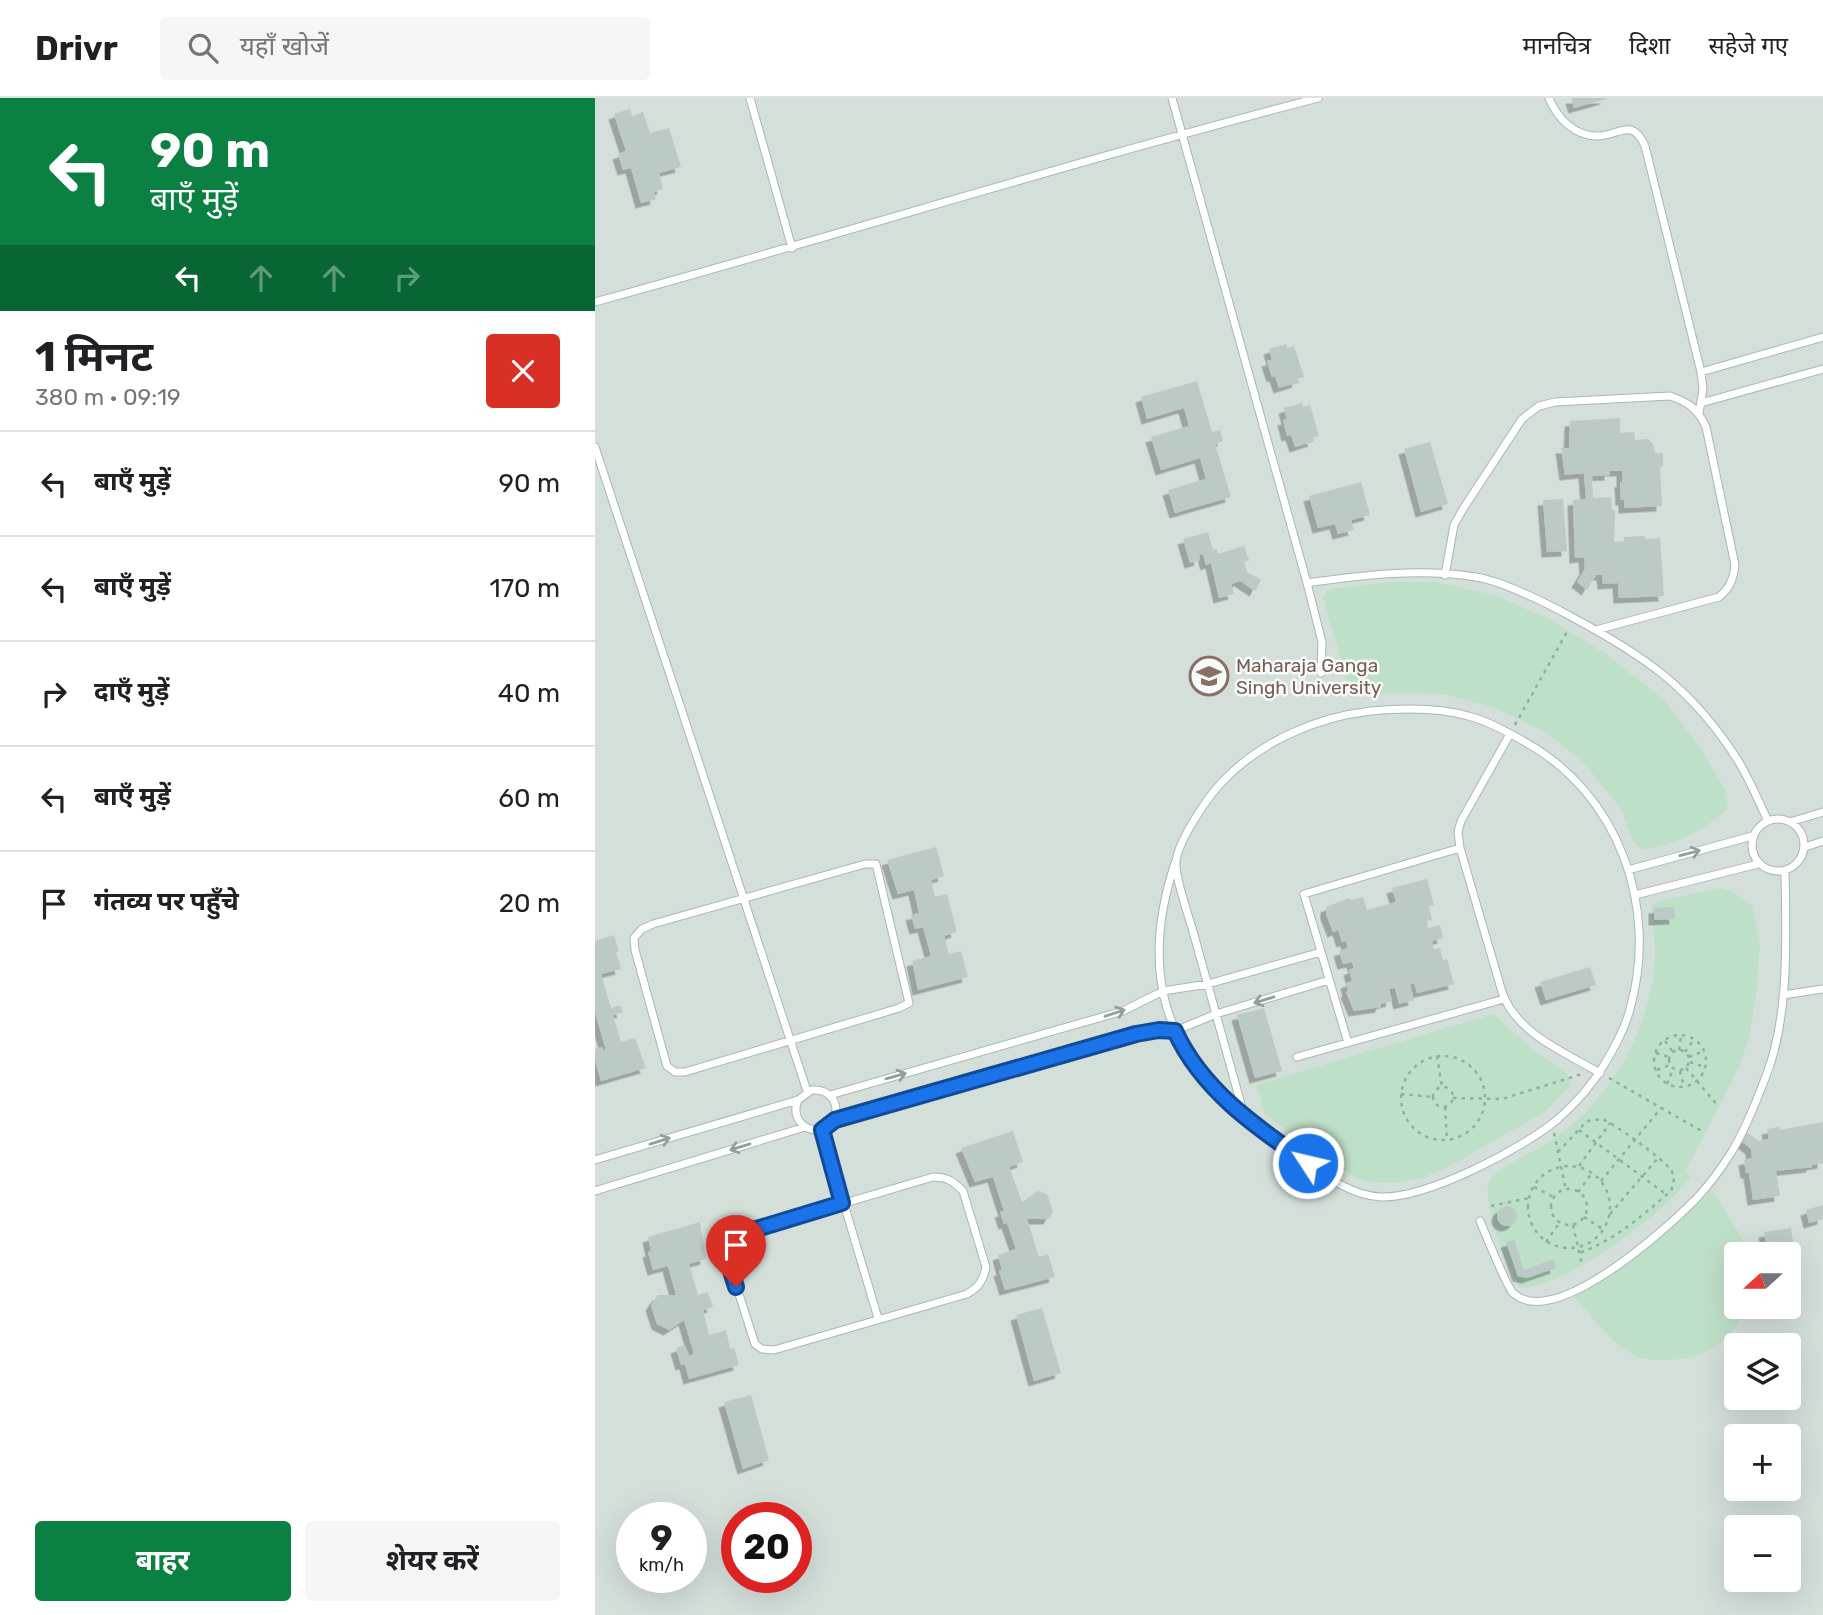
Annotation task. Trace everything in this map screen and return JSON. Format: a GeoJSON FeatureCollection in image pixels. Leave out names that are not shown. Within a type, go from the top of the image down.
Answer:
{"type":"FeatureCollection","features":[{"type":"Feature","properties":{"kind":"lane"},"geometry":{"type":"LineString","coordinates":[[750,98],[792,248]]}},
{"type":"Feature","properties":{"kind":"lane"},"geometry":{"type":"LineString","coordinates":[[1172,98],[1307,583],[1322,642],[1321,673]]}},
{"type":"Feature","properties":{"kind":"lane"},"geometry":{"type":"LineString","coordinates":[[595,302],[792,248],[1182,133],[1318,98]]}},
{"type":"Feature","properties":{"kind":"lane"},"geometry":{"type":"LineString","coordinates":[[1549,98],[1554,110],[1566,124],[1583,134],[1600,136],[1631,130],[1640,136],[1645,146],[1701,372],[1703,389],[1699,413]]}},
{"type":"Feature","properties":{"kind":"lane"},"geometry":{"type":"LineString","coordinates":[[1701,372],[1823,337]]}},
{"type":"Feature","properties":{"kind":"lane"},"geometry":{"type":"LineString","coordinates":[[1701,403],[1823,369]]}},
{"type":"Feature","properties":{"kind":"lane"},"geometry":{"type":"LineString","coordinates":[[1445,575],[1454,525],[1522,419],[1539,407],[1555,402],[1669,396],[1686,401],[1699,413],[1706,427],[1735,565],[1733,579],[1728,589],[1719,597],[1596,629]]}},
{"type":"Feature","properties":{"kind":"lane"},"geometry":{"type":"LineString","coordinates":[[595,447],[807,1091]]}},
{"type":"Feature","properties":{"kind":"lane"},"geometry":{"type":"LineString","coordinates":[[1307,583],[1369,574],[1478,578],[1539,600],[1596,629],[1665,674],[1703,711],[1738,760],[1767,821]]}},
{"type":"Feature","properties":{"kind":"lane"},"geometry":{"type":"LineString","coordinates":[[1388,710],[1438,711],[1468,716],[1510,734],[1550,757],[1587,791],[1605,818],[1628,870],[1635,895],[1640,941],[1630,1012],[1619,1039],[1578,1100],[1552,1123],[1473,1170],[1429,1187],[1381,1197],[1356,1193],[1338,1184],[1271,1137],[1207,1083],[1175,1031],[1167,1010],[1160,974],[1159,927],[1175,863],[1197,814],[1229,775],[1280,740],[1315,722],[1388,710]]}},
{"type":"Feature","properties":{"kind":"lane"},"geometry":{"type":"LineString","coordinates":[[1510,734],[1461,821],[1458,832],[1461,848],[1510,1013],[1543,1040],[1597,1071]]}},
{"type":"Feature","properties":{"kind":"lane"},"geometry":{"type":"LineString","coordinates":[[1790,822],[1823,812]]}},
{"type":"Feature","properties":{"kind":"lane"},"geometry":{"type":"LineString","coordinates":[[1805,848],[1798,829],[1790,822],[1779,819],[1767,821],[1758,827],[1752,836],[1752,853],[1758,864],[1769,871],[1786,871],[1799,861],[1805,848],[1823,841]]}},
{"type":"Feature","properties":{"kind":"lane"},"geometry":{"type":"LineString","coordinates":[[1628,870],[1752,836]]}},
{"type":"Feature","properties":{"kind":"lane"},"geometry":{"type":"LineString","coordinates":[[1347,1043],[1304,894],[1461,848]]}},
{"type":"Feature","properties":{"kind":"lane"},"geometry":{"type":"LineString","coordinates":[[1175,863],[1244,1115]]}},
{"type":"Feature","properties":{"kind":"lane"},"geometry":{"type":"LineString","coordinates":[[865,864],[876,864],[909,1003],[790,1040],[685,1072],[675,1072],[667,1066],[634,938],[642,929],[653,924],[865,864]]}},
{"type":"Feature","properties":{"kind":"lane"},"geometry":{"type":"LineString","coordinates":[[1635,895],[1758,864]]}},
{"type":"Feature","properties":{"kind":"lane"},"geometry":{"type":"LineString","coordinates":[[1480,1221],[1512,1292],[1530,1302],[1543,1301],[1572,1292],[1625,1261],[1650,1242],[1698,1197],[1732,1152],[1767,1074],[1782,1013],[1786,871]]}},
{"type":"Feature","properties":{"kind":"lane"},"geometry":{"type":"LineString","coordinates":[[831,1095],[1123,1011],[1163,991],[1208,984],[1321,952]]}},
{"type":"Feature","properties":{"kind":"lane"},"geometry":{"type":"LineString","coordinates":[[595,1191],[805,1127],[822,1130],[835,1120],[1136,1034],[1159,1030],[1175,1031],[1216,1014],[1329,980]]}},
{"type":"Feature","properties":{"kind":"lane"},"geometry":{"type":"LineString","coordinates":[[1783,995],[1823,989]]}},
{"type":"Feature","properties":{"kind":"lane"},"geometry":{"type":"LineString","coordinates":[[1297,1057],[1504,999]]}},
{"type":"Feature","properties":{"kind":"lane"},"geometry":{"type":"LineString","coordinates":[[805,1127],[800,1123],[796,1112],[799,1100],[807,1091],[822,1090],[831,1095],[836,1104],[835,1120]]}},
{"type":"Feature","properties":{"kind":"lane"},"geometry":{"type":"LineString","coordinates":[[595,1160],[799,1100]]}},
{"type":"Feature","properties":{"kind":"lane"},"geometry":{"type":"LineString","coordinates":[[822,1130],[878,1318]]}},
{"type":"Feature","properties":{"kind":"lane"},"geometry":{"type":"LineString","coordinates":[[933,1177],[945,1177],[955,1182],[963,1191],[986,1268],[983,1278],[977,1288],[967,1294],[878,1318],[774,1350],[762,1349],[750,1335],[729,1263],[728,1250],[740,1234],[842,1203],[933,1177]]}},
{"type":"Feature","properties":{"kind":"path"},"geometry":{"type":"LineString","coordinates":[[1510,734],[1568,630]]}},
{"type":"Feature","properties":{"kind":"path"},"geometry":{"type":"LineString","coordinates":[[1679,1050],[1681,1034]]}},
{"type":"Feature","properties":{"kind":"path"},"geometry":{"type":"LineString","coordinates":[[1681,1034],[1694,1039],[1704,1051],[1705,1067],[1697,1081],[1684,1087],[1667,1084],[1655,1070],[1655,1053],[1664,1040],[1681,1034]]}},
{"type":"Feature","properties":{"kind":"path"},"geometry":{"type":"LineString","coordinates":[[1685,1052],[1694,1039]]}},
{"type":"Feature","properties":{"kind":"path"},"geometry":{"type":"LineString","coordinates":[[1664,1040],[1672,1052]]}},
{"type":"Feature","properties":{"kind":"path"},"geometry":{"type":"LineString","coordinates":[[1667,1084],[1672,1067],[1669,1057],[1672,1052],[1679,1050],[1689,1057],[1686,1068],[1680,1071]]}},
{"type":"Feature","properties":{"kind":"path"},"geometry":{"type":"LineString","coordinates":[[1689,1057],[1704,1051]]}},
{"type":"Feature","properties":{"kind":"path"},"geometry":{"type":"LineString","coordinates":[[1655,1053],[1669,1057]]}},
{"type":"Feature","properties":{"kind":"path"},"geometry":{"type":"LineString","coordinates":[[1437,1056],[1442,1087]]}},
{"type":"Feature","properties":{"kind":"path"},"geometry":{"type":"LineString","coordinates":[[1437,1056],[1455,1057],[1467,1063],[1477,1073],[1485,1099],[1483,1113],[1476,1126],[1465,1135],[1438,1141],[1424,1137],[1412,1128],[1400,1103],[1407,1076],[1416,1065],[1437,1056]]}},
{"type":"Feature","properties":{"kind":"path"},"geometry":{"type":"LineString","coordinates":[[1689,1062],[1705,1067]]}},
{"type":"Feature","properties":{"kind":"path"},"geometry":{"type":"LineString","coordinates":[[1655,1070],[1672,1067],[1680,1071],[1684,1087]]}},
{"type":"Feature","properties":{"kind":"path"},"geometry":{"type":"LineString","coordinates":[[1686,1068],[1719,1107]]}},
{"type":"Feature","properties":{"kind":"path"},"geometry":{"type":"LineString","coordinates":[[1453,1098],[1485,1099],[1520,1095],[1597,1071],[1705,1133]]}},
{"type":"Feature","properties":{"kind":"path"},"geometry":{"type":"LineString","coordinates":[[1445,1107],[1436,1104],[1433,1097],[1436,1090],[1442,1087],[1448,1089],[1453,1098]]}},
{"type":"Feature","properties":{"kind":"path"},"geometry":{"type":"LineString","coordinates":[[1401,1094],[1433,1097]]}},
{"type":"Feature","properties":{"kind":"path"},"geometry":{"type":"LineString","coordinates":[[1445,1107],[1453,1098]]}},
{"type":"Feature","properties":{"kind":"path"},"geometry":{"type":"LineString","coordinates":[[1445,1107],[1447,1140]]}},
{"type":"Feature","properties":{"kind":"path"},"geometry":{"type":"LineString","coordinates":[[1601,1181],[1661,1108]]}},
{"type":"Feature","properties":{"kind":"path"},"geometry":{"type":"LineString","coordinates":[[1558,1152],[1578,1129],[1587,1121],[1595,1119],[1610,1123],[1658,1158],[1673,1175],[1674,1184],[1667,1195],[1612,1238],[1579,1253]]}},
{"type":"Feature","properties":{"kind":"path"},"geometry":{"type":"LineString","coordinates":[[1552,1123],[1566,1190]]}},
{"type":"Feature","properties":{"kind":"path"},"geometry":{"type":"LineString","coordinates":[[1578,1167],[1610,1123]]}},
{"type":"Feature","properties":{"kind":"path"},"geometry":{"type":"LineString","coordinates":[[1578,1129],[1667,1195]]}},
{"type":"Feature","properties":{"kind":"path"},"geometry":{"type":"LineString","coordinates":[[1610,1214],[1609,1194],[1601,1181],[1592,1173],[1578,1167],[1561,1166],[1548,1171],[1534,1186],[1529,1198],[1530,1221],[1546,1242],[1560,1248],[1588,1245],[1604,1230],[1610,1214],[1658,1158]]}},
{"type":"Feature","properties":{"kind":"path"},"geometry":{"type":"LineString","coordinates":[[1578,1192],[1592,1173]]}},
{"type":"Feature","properties":{"kind":"path"},"geometry":{"type":"LineString","coordinates":[[1534,1186],[1555,1198]]}},
{"type":"Feature","properties":{"kind":"path"},"geometry":{"type":"LineString","coordinates":[[1566,1190],[1578,1192],[1586,1201],[1584,1217],[1573,1225],[1560,1222],[1552,1211],[1555,1198],[1566,1190]]}},
{"type":"Feature","properties":{"kind":"path"},"geometry":{"type":"LineString","coordinates":[[1491,1206],[1529,1198]]}},
{"type":"Feature","properties":{"kind":"path"},"geometry":{"type":"LineString","coordinates":[[1584,1217],[1604,1230]]}},
{"type":"Feature","properties":{"kind":"path"},"geometry":{"type":"LineString","coordinates":[[1546,1242],[1560,1222]]}},
{"type":"Feature","properties":{"kind":"path"},"geometry":{"type":"LineString","coordinates":[[1573,1225],[1581,1265]]}},
{"type":"Feature","properties":{"kind":"shaded area","name":"Maharaja Ganga Singh University"},"geometry":{"type":"Polygon","coordinates":[[[595,98],[1823,98],[1823,1615],[595,1615],[595,98]]]}},
{"type":"Feature","properties":{"kind":"green space"},"geometry":{"type":"Polygon","coordinates":[[[1387,582],[1436,582],[1495,595],[1549,619],[1606,654],[1664,700],[1700,748],[1725,790],[1728,808],[1709,824],[1688,836],[1641,850],[1633,841],[1621,809],[1583,762],[1545,732],[1493,707],[1443,694],[1391,693],[1363,696],[1354,693],[1347,680],[1323,598],[1326,592],[1332,589],[1387,582]]]}},
{"type":"Feature","properties":{"kind":"green space"},"geometry":{"type":"Polygon","coordinates":[[[1720,888],[1731,891],[1752,906],[1760,942],[1757,988],[1749,1039],[1737,1071],[1685,1172],[1691,1176],[1661,1208],[1587,1263],[1538,1285],[1520,1287],[1497,1236],[1489,1204],[1489,1182],[1500,1171],[1555,1138],[1574,1123],[1592,1105],[1622,1064],[1634,1041],[1650,994],[1655,957],[1652,905],[1659,901],[1720,888]]]}},
{"type":"Feature","properties":{"kind":"green space"},"geometry":{"type":"Polygon","coordinates":[[[1493,1014],[1535,1051],[1564,1070],[1571,1081],[1570,1086],[1545,1112],[1450,1166],[1425,1177],[1400,1182],[1370,1182],[1356,1178],[1265,1115],[1256,1085],[1493,1014]]]}},
{"type":"Feature","properties":{"kind":"green space"},"geometry":{"type":"Polygon","coordinates":[[[1712,1190],[1742,1242],[1724,1242],[1724,1320],[1740,1320],[1731,1333],[1724,1333],[1724,1341],[1705,1353],[1680,1359],[1646,1359],[1634,1355],[1608,1335],[1572,1295],[1645,1247],[1712,1190]]]}},
{"type":"Feature","properties":{"kind":"building"},"geometry":{"type":"Polygon","coordinates":[[[1571,98],[1606,98],[1606,99],[1574,108],[1571,98]]]}},
{"type":"Feature","properties":{"kind":"building"},"geometry":{"type":"Polygon","coordinates":[[[630,109],[632,116],[643,112],[650,133],[669,128],[681,167],[659,173],[663,189],[654,192],[656,199],[641,203],[631,168],[623,170],[618,154],[626,151],[614,114],[630,109]]]}},
{"type":"Feature","properties":{"kind":"building"},"geometry":{"type":"Polygon","coordinates":[[[1286,344],[1287,348],[1294,346],[1304,377],[1297,379],[1298,382],[1279,388],[1267,361],[1272,360],[1269,349],[1286,344]]]}},
{"type":"Feature","properties":{"kind":"building"},"geometry":{"type":"Polygon","coordinates":[[[1197,381],[1212,432],[1220,430],[1223,441],[1215,444],[1231,497],[1175,513],[1168,490],[1206,479],[1200,458],[1161,470],[1151,437],[1189,426],[1184,408],[1147,419],[1141,397],[1197,381]]]}},
{"type":"Feature","properties":{"kind":"building"},"geometry":{"type":"Polygon","coordinates":[[[1302,403],[1303,407],[1310,405],[1319,436],[1312,438],[1314,441],[1295,447],[1291,435],[1287,436],[1283,420],[1287,419],[1284,408],[1302,403]]]}},
{"type":"Feature","properties":{"kind":"building"},"geometry":{"type":"Polygon","coordinates":[[[1620,418],[1620,433],[1634,432],[1635,440],[1648,439],[1653,444],[1655,453],[1663,453],[1663,467],[1660,467],[1662,506],[1624,508],[1620,482],[1622,471],[1592,476],[1593,498],[1611,497],[1612,510],[1615,510],[1614,542],[1624,541],[1624,537],[1660,538],[1664,596],[1619,598],[1618,583],[1603,584],[1602,575],[1596,575],[1587,590],[1577,582],[1585,569],[1584,557],[1575,558],[1573,500],[1586,499],[1584,473],[1565,475],[1561,448],[1569,448],[1570,421],[1620,418]]]}},
{"type":"Feature","properties":{"kind":"building"},"geometry":{"type":"Polygon","coordinates":[[[1430,442],[1448,504],[1421,512],[1404,449],[1430,442]]]}},
{"type":"Feature","properties":{"kind":"building"},"geometry":{"type":"Polygon","coordinates":[[[1361,482],[1370,515],[1351,520],[1354,530],[1338,534],[1335,524],[1318,528],[1309,496],[1361,482]]]}},
{"type":"Feature","properties":{"kind":"building"},"geometry":{"type":"Polygon","coordinates":[[[1563,499],[1567,551],[1547,552],[1543,500],[1563,499]]]}},
{"type":"Feature","properties":{"kind":"building"},"geometry":{"type":"Polygon","coordinates":[[[1208,532],[1213,550],[1217,549],[1218,554],[1244,546],[1249,560],[1244,562],[1247,572],[1261,580],[1255,591],[1240,581],[1231,584],[1234,594],[1219,598],[1211,563],[1206,565],[1203,554],[1199,555],[1200,560],[1190,563],[1183,539],[1208,532]]]}},
{"type":"Feature","properties":{"kind":"building"},"geometry":{"type":"Polygon","coordinates":[[[936,847],[944,876],[931,880],[935,897],[947,894],[957,932],[944,936],[949,954],[961,951],[968,977],[918,990],[912,961],[931,956],[923,927],[915,929],[911,915],[919,913],[914,890],[898,894],[887,860],[936,847]]]}},
{"type":"Feature","properties":{"kind":"building"},"geometry":{"type":"Polygon","coordinates":[[[1427,879],[1434,905],[1429,906],[1432,920],[1427,921],[1428,928],[1440,925],[1443,938],[1432,941],[1434,949],[1440,948],[1443,960],[1447,959],[1454,984],[1417,993],[1414,983],[1410,984],[1414,1000],[1399,1004],[1395,988],[1389,989],[1392,1001],[1381,1004],[1381,1007],[1354,1011],[1346,992],[1346,983],[1352,981],[1349,970],[1354,968],[1352,962],[1343,964],[1339,951],[1348,948],[1346,941],[1342,942],[1338,930],[1333,932],[1326,907],[1349,898],[1363,897],[1367,910],[1396,902],[1392,888],[1427,879]]]}},
{"type":"Feature","properties":{"kind":"building"},"geometry":{"type":"Polygon","coordinates":[[[1674,907],[1675,919],[1654,920],[1654,908],[1674,907]]]}},
{"type":"Feature","properties":{"kind":"building"},"geometry":{"type":"Polygon","coordinates":[[[614,935],[621,969],[601,974],[611,1008],[620,1005],[623,1012],[613,1015],[621,1042],[635,1038],[646,1068],[601,1081],[595,1049],[602,1047],[606,1050],[595,1012],[595,941],[614,935]]]}},
{"type":"Feature","properties":{"kind":"building"},"geometry":{"type":"Polygon","coordinates":[[[1590,967],[1596,985],[1546,1000],[1540,982],[1590,967]]]}},
{"type":"Feature","properties":{"kind":"building"},"geometry":{"type":"Polygon","coordinates":[[[1264,1008],[1282,1071],[1255,1078],[1237,1015],[1264,1008]]]}},
{"type":"Feature","properties":{"kind":"building"},"geometry":{"type":"Polygon","coordinates":[[[1823,1122],[1823,1163],[1776,1171],[1780,1196],[1753,1200],[1744,1160],[1752,1158],[1751,1149],[1740,1140],[1746,1131],[1758,1141],[1769,1139],[1767,1129],[1779,1127],[1780,1130],[1823,1122]]]}},
{"type":"Feature","properties":{"kind":"building"},"geometry":{"type":"Polygon","coordinates":[[[1013,1131],[1023,1162],[1009,1167],[1022,1202],[1038,1191],[1047,1194],[1053,1211],[1049,1219],[1027,1219],[1039,1257],[1048,1254],[1055,1277],[1005,1290],[999,1271],[1002,1270],[998,1255],[1016,1249],[1000,1212],[1004,1211],[993,1177],[975,1182],[961,1148],[1013,1131]]]}},
{"type":"Feature","properties":{"kind":"building"},"geometry":{"type":"Polygon","coordinates":[[[1823,1205],[1823,1219],[1809,1223],[1806,1210],[1823,1205]]]}},
{"type":"Feature","properties":{"kind":"building"},"geometry":{"type":"Polygon","coordinates":[[[1507,1206],[1514,1209],[1517,1216],[1514,1223],[1507,1226],[1500,1223],[1497,1216],[1500,1209],[1507,1206]]]}},
{"type":"Feature","properties":{"kind":"building"},"geometry":{"type":"Polygon","coordinates":[[[700,1222],[706,1259],[689,1264],[698,1295],[708,1292],[713,1307],[703,1310],[709,1335],[726,1330],[730,1349],[734,1348],[739,1365],[689,1379],[685,1364],[681,1365],[676,1348],[685,1345],[689,1356],[694,1354],[684,1320],[669,1330],[657,1324],[651,1305],[658,1295],[676,1295],[668,1266],[653,1270],[648,1252],[651,1251],[648,1237],[700,1222]]]}},
{"type":"Feature","properties":{"kind":"building"},"geometry":{"type":"Polygon","coordinates":[[[1791,1228],[1793,1242],[1766,1242],[1764,1232],[1791,1228]]]}},
{"type":"Feature","properties":{"kind":"building"},"geometry":{"type":"Polygon","coordinates":[[[1514,1240],[1524,1270],[1554,1259],[1556,1268],[1527,1278],[1518,1276],[1506,1242],[1514,1240]]]}},
{"type":"Feature","properties":{"kind":"building"},"geometry":{"type":"Polygon","coordinates":[[[1042,1308],[1061,1373],[1034,1381],[1016,1315],[1042,1308]]]}},
{"type":"Feature","properties":{"kind":"building"},"geometry":{"type":"Polygon","coordinates":[[[751,1395],[769,1460],[743,1469],[724,1402],[751,1395]]]}},
{"type":"Feature","properties":{"kind":"place","name":"Maharaja Ganga Singh University"},"geometry":{"type":"Point","coordinates":[1209,676]}},
{"type":"Feature","properties":{"kind":"route"},"geometry":{"type":"LineString","coordinates":[[736,1287],[728,1250],[740,1234],[842,1203],[822,1130],[835,1120],[1136,1034],[1159,1030],[1175,1031],[1207,1083],[1271,1137],[1308,1163]]}}]}
